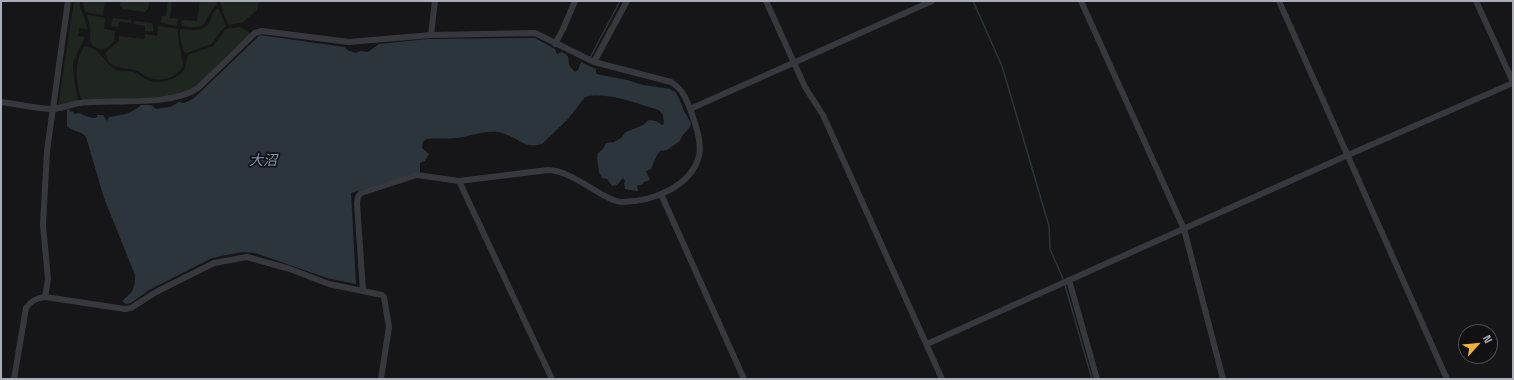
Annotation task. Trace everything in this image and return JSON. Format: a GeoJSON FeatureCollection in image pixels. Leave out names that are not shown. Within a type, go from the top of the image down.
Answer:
{"type":"FeatureCollection","features":[{"type":"Feature","properties":{"kind":"street"},"geometry":{"type":"LineString","coordinates":[[45,296],[48,279],[43,225],[47,151],[68,1]]}},
{"type":"Feature","properties":{"kind":"street"},"geometry":{"type":"LineString","coordinates":[[431,35],[435,1]]}},
{"type":"Feature","properties":{"kind":"street"},"geometry":{"type":"LineString","coordinates":[[555,44],[563,30],[575,1]]}},
{"type":"Feature","properties":{"kind":"street"},"geometry":{"type":"LineString","coordinates":[[591,61],[627,1]]}},
{"type":"Feature","properties":{"kind":"street"},"geometry":{"type":"LineString","coordinates":[[766,1],[805,87],[823,115],[942,379]]}},
{"type":"Feature","properties":{"kind":"street"},"geometry":{"type":"LineString","coordinates":[[690,110],[932,1]]}},
{"type":"Feature","properties":{"kind":"street"},"geometry":{"type":"LineString","coordinates":[[1081,1],[1184,228],[1223,379]]}},
{"type":"Feature","properties":{"kind":"street"},"geometry":{"type":"LineString","coordinates":[[1279,1],[1447,379]]}},
{"type":"Feature","properties":{"kind":"street"},"geometry":{"type":"LineString","coordinates":[[927,344],[1184,228],[1513,83],[1476,1]]}},
{"type":"Feature","properties":{"kind":"street"},"geometry":{"type":"LineString","coordinates":[[1,102],[52,109],[64,105],[80,103],[164,100],[194,91],[258,31],[348,42],[431,35],[535,33],[591,61],[671,82],[678,86],[683,92],[696,127],[699,154],[696,162],[681,183],[661,194],[633,201],[616,202],[561,172],[554,170],[459,181],[417,175],[361,193],[358,197],[357,203],[364,291]]}},
{"type":"Feature","properties":{"kind":"street"},"geometry":{"type":"LineString","coordinates":[[459,181],[552,379]]}},
{"type":"Feature","properties":{"kind":"street"},"geometry":{"type":"LineString","coordinates":[[661,194],[744,379]]}},
{"type":"Feature","properties":{"kind":"street"},"geometry":{"type":"LineString","coordinates":[[14,379],[26,308],[30,302],[45,296],[125,309],[132,308],[156,292],[214,263],[247,257],[290,269],[328,284],[382,295],[384,298],[389,327],[381,379]]}},
{"type":"Feature","properties":{"kind":"street"},"geometry":{"type":"LineString","coordinates":[[1066,282],[1097,379]]}},
{"type":"Feature","properties":{"kind":"shaded area"},"geometry":{"type":"Polygon","coordinates":[[[74,1],[80,1],[80,7],[87,26],[87,29],[79,28],[78,36],[85,37],[73,62],[74,80],[78,99],[76,101],[58,106],[74,1]]]}},
{"type":"Feature","properties":{"kind":"shaded area"},"geometry":{"type":"Polygon","coordinates":[[[83,1],[105,1],[103,15],[85,12],[83,1]]]}},
{"type":"Feature","properties":{"kind":"shaded area"},"geometry":{"type":"Polygon","coordinates":[[[121,1],[149,1],[148,10],[146,10],[146,12],[122,9],[120,6],[121,1]]]}},
{"type":"Feature","properties":{"kind":"shaded area"},"geometry":{"type":"Polygon","coordinates":[[[168,1],[172,1],[170,18],[178,19],[177,26],[161,23],[162,16],[166,16],[168,1]]]}},
{"type":"Feature","properties":{"kind":"shaded area"},"geometry":{"type":"Polygon","coordinates":[[[195,1],[216,1],[217,4],[205,23],[202,25],[198,27],[182,26],[182,20],[197,21],[200,2],[195,1]]]}},
{"type":"Feature","properties":{"kind":"shaded area"},"geometry":{"type":"Polygon","coordinates":[[[220,1],[259,1],[257,10],[243,22],[229,25],[220,1]]]}},
{"type":"Feature","properties":{"kind":"shaded area"},"geometry":{"type":"Polygon","coordinates":[[[218,8],[226,26],[211,44],[187,53],[184,52],[180,37],[180,29],[197,30],[205,27],[208,25],[213,13],[218,8]]]}},
{"type":"Feature","properties":{"kind":"shaded area"},"geometry":{"type":"Polygon","coordinates":[[[87,15],[105,18],[104,29],[115,31],[114,41],[108,47],[101,50],[92,44],[90,39],[90,25],[87,15]]]}},
{"type":"Feature","properties":{"kind":"shaded area"},"geometry":{"type":"Polygon","coordinates":[[[113,18],[131,20],[131,23],[119,22],[118,27],[111,26],[113,18]]]}},
{"type":"Feature","properties":{"kind":"shaded area"},"geometry":{"type":"Polygon","coordinates":[[[134,21],[152,23],[153,31],[145,31],[145,26],[134,24],[134,21]]]}},
{"type":"Feature","properties":{"kind":"shaded area"},"geometry":{"type":"Polygon","coordinates":[[[158,26],[178,29],[183,64],[178,73],[174,76],[163,79],[152,79],[133,70],[117,67],[109,62],[106,52],[119,41],[119,36],[144,39],[145,34],[157,36],[158,26]]]}},
{"type":"Feature","properties":{"kind":"shaded area"},"geometry":{"type":"Polygon","coordinates":[[[240,27],[250,33],[249,36],[225,57],[196,87],[164,98],[83,101],[81,99],[77,78],[77,65],[81,52],[85,46],[98,52],[115,70],[134,72],[145,79],[162,82],[178,76],[182,72],[185,68],[187,57],[190,54],[213,46],[226,29],[240,27]]]}},
{"type":"Feature","properties":{"kind":"water","name":"大沼"},"geometry":{"type":"Polygon","coordinates":[[[260,35],[344,47],[349,51],[356,53],[361,51],[368,52],[379,44],[428,39],[535,38],[555,49],[557,54],[562,52],[568,56],[569,65],[575,72],[578,70],[581,62],[596,69],[596,74],[627,80],[643,85],[670,89],[675,92],[679,98],[691,123],[690,127],[682,136],[680,141],[667,150],[660,151],[651,169],[646,171],[650,180],[637,186],[638,191],[625,189],[625,181],[623,178],[617,185],[612,186],[607,179],[602,178],[599,172],[597,158],[598,153],[603,149],[606,143],[614,142],[621,138],[626,132],[643,125],[649,120],[656,121],[662,125],[664,124],[663,115],[659,110],[622,99],[603,96],[585,97],[568,119],[542,144],[531,145],[522,143],[499,132],[487,132],[457,138],[426,139],[423,142],[422,148],[429,154],[425,161],[420,163],[420,172],[351,193],[356,284],[327,278],[255,253],[242,252],[212,258],[149,290],[131,303],[126,304],[122,301],[133,290],[135,275],[104,198],[86,137],[82,133],[67,126],[67,110],[69,109],[70,112],[72,111],[75,114],[80,113],[92,118],[96,118],[98,115],[103,115],[107,121],[109,117],[130,112],[141,105],[151,105],[156,109],[170,107],[179,102],[184,103],[193,99],[260,35]]]}},
{"type":"Feature","properties":{"kind":"waterway"},"geometry":{"type":"LineString","coordinates":[[590,58],[620,1]]}},
{"type":"Feature","properties":{"kind":"waterway"},"geometry":{"type":"LineString","coordinates":[[973,1],[1002,66],[1049,226],[1050,249],[1064,281]]}},
{"type":"Feature","properties":{"kind":"waterway"},"geometry":{"type":"LineString","coordinates":[[1065,285],[1092,379]]}}]}
